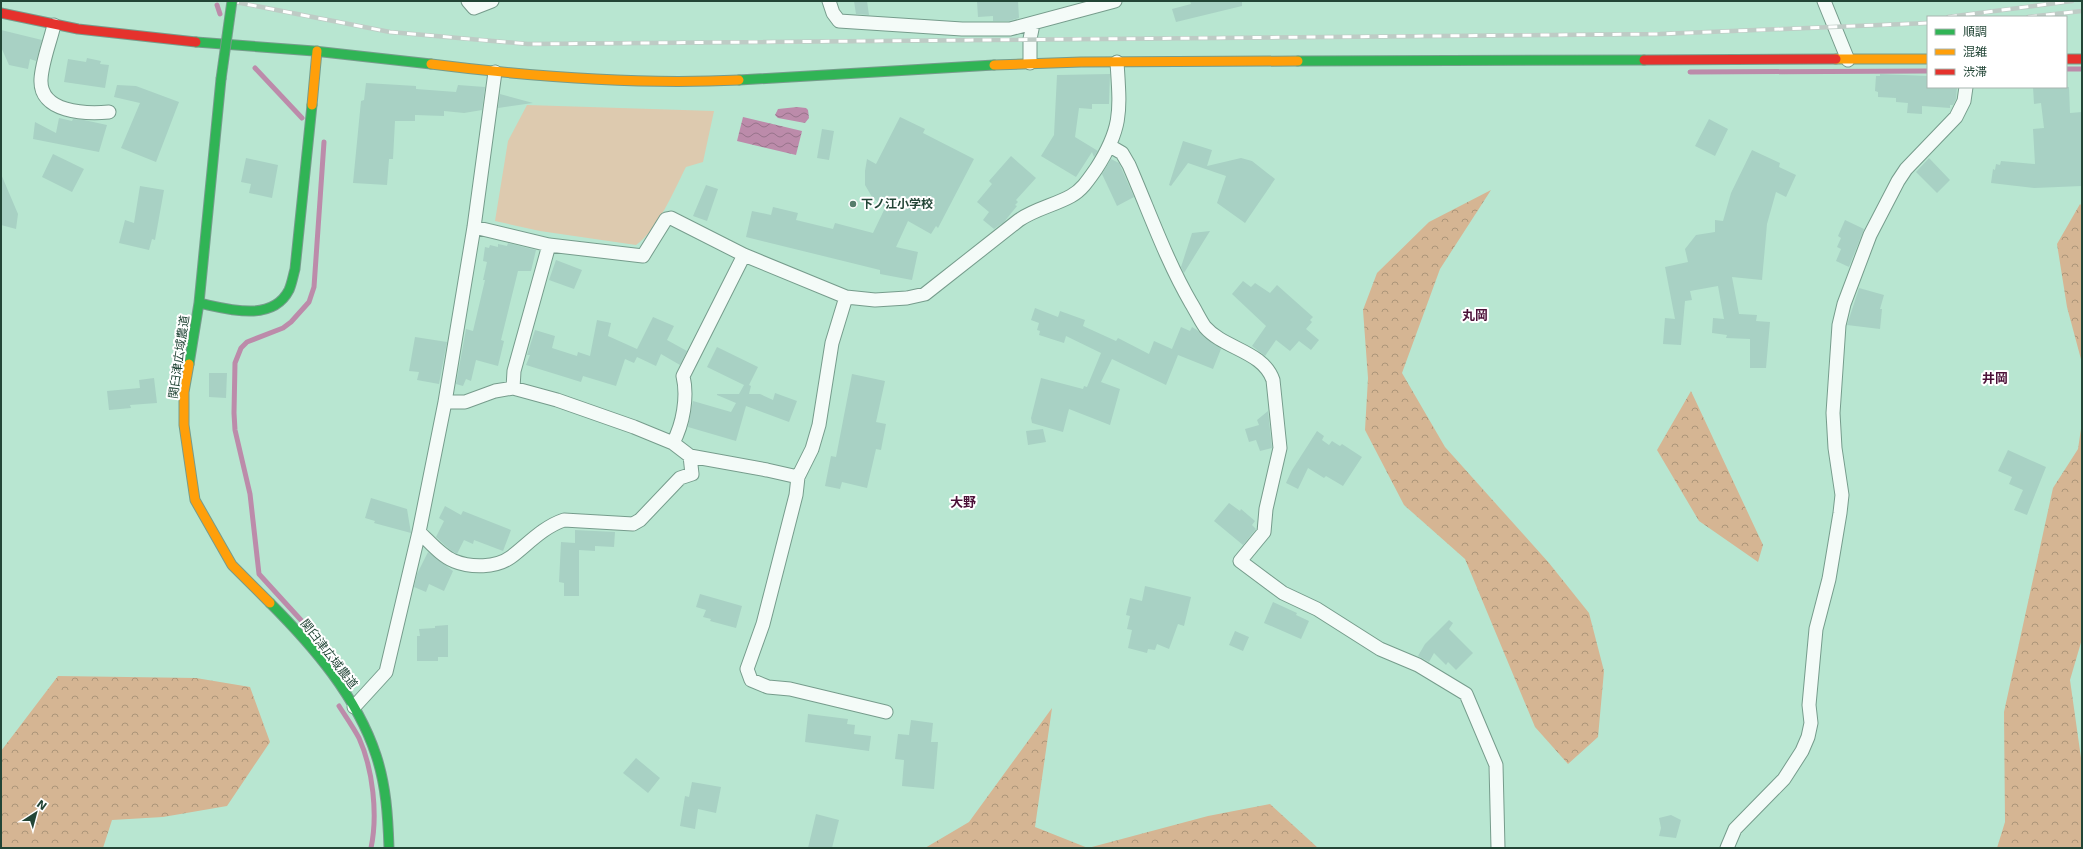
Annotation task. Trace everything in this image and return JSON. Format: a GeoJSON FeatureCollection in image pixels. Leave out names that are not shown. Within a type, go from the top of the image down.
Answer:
{"type":"FeatureCollection","features":[{"type":"Feature","properties":{"kind":"street","name":"関臼津広域農道"},"geometry":{"type":"LineString","coordinates":[[232,1],[221,79],[199,303],[184,392],[184,425],[195,500],[232,565],[280,613],[319,657],[354,707],[376,754],[383,780],[388,813],[389,848]]}},
{"type":"Feature","properties":{"kind":"street"},"geometry":{"type":"LineString","coordinates":[[468,1],[474,8],[492,1]]}},
{"type":"Feature","properties":{"kind":"street"},"geometry":{"type":"LineString","coordinates":[[829,1],[839,21],[992,30],[1033,24],[1115,1]]}},
{"type":"Feature","properties":{"kind":"street"},"geometry":{"type":"LineString","coordinates":[[1824,1],[1848,60]]}},
{"type":"Feature","properties":{"kind":"street"},"geometry":{"type":"LineString","coordinates":[[1,13],[54,25],[115,35],[317,51],[495,72],[607,81],[707,81],[1030,63],[1927,59]]}},
{"type":"Feature","properties":{"kind":"street"},"geometry":{"type":"LineString","coordinates":[[1030,63],[1030,40],[1033,24]]}},
{"type":"Feature","properties":{"kind":"street"},"geometry":{"type":"LineString","coordinates":[[54,25],[41,80],[43,92],[50,101],[61,108],[91,113],[109,112]]}},
{"type":"Feature","properties":{"kind":"street"},"geometry":{"type":"LineString","coordinates":[[199,303],[253,312],[274,306],[288,292],[295,269],[317,51]]}},
{"type":"Feature","properties":{"kind":"street"},"geometry":{"type":"LineString","coordinates":[[2067,59],[2082,59]]}},
{"type":"Feature","properties":{"kind":"street"},"geometry":{"type":"LineString","coordinates":[[474,227],[550,245],[643,256],[666,220],[671,218],[744,255],[846,297],[875,300],[907,298],[924,294],[1027,215],[1065,199],[1077,192],[1093,173],[1110,146],[1118,120],[1117,62]]}},
{"type":"Feature","properties":{"kind":"street"},"geometry":{"type":"LineString","coordinates":[[354,707],[386,672],[419,532],[445,402],[474,227],[495,72]]}},
{"type":"Feature","properties":{"kind":"street"},"geometry":{"type":"LineString","coordinates":[[1727,848],[1735,829],[1784,779],[1802,751],[1808,737],[1811,723],[1810,705],[1816,629],[1829,579],[1842,495],[1835,448],[1833,413],[1839,325],[1844,304],[1870,235],[1898,181],[1906,169],[1956,117],[1964,101],[1966,88]]}},
{"type":"Feature","properties":{"kind":"street"},"geometry":{"type":"LineString","coordinates":[[1110,146],[1122,153],[1129,165],[1179,282],[1206,327],[1228,343],[1261,362],[1271,374],[1273,380],[1280,448],[1279,458],[1266,509],[1264,532],[1240,561],[1283,593],[1317,609],[1380,649],[1418,664],[1466,694],[1496,765],[1498,848]]}},
{"type":"Feature","properties":{"kind":"street"},"geometry":{"type":"LineString","coordinates":[[513,388],[514,371],[550,245]]}},
{"type":"Feature","properties":{"kind":"street"},"geometry":{"type":"LineString","coordinates":[[673,443],[680,430],[685,386],[683,376],[744,255]]}},
{"type":"Feature","properties":{"kind":"street"},"geometry":{"type":"LineString","coordinates":[[846,297],[832,343],[819,425],[812,449],[798,477],[796,495],[763,624],[747,668],[748,676],[762,685],[790,689],[886,712]]}},
{"type":"Feature","properties":{"kind":"street"},"geometry":{"type":"LineString","coordinates":[[445,402],[465,402],[495,391],[513,388],[564,403],[634,427],[673,443],[690,456],[798,477]]}},
{"type":"Feature","properties":{"kind":"street"},"geometry":{"type":"LineString","coordinates":[[419,532],[454,562],[482,566],[500,563],[510,558],[533,538],[557,522],[564,520],[633,524],[640,520],[680,478],[692,474],[690,456]]}},
{"type":"Feature","properties":{"kind":"green space"},"geometry":{"type":"Polygon","coordinates":[[[1491,190],[1440,269],[1402,373],[1445,447],[1549,563],[1589,613],[1604,671],[1598,737],[1568,764],[1535,727],[1465,559],[1404,505],[1365,430],[1368,378],[1363,310],[1377,273],[1429,222],[1491,190]]]}},
{"type":"Feature","properties":{"kind":"green space"},"geometry":{"type":"Polygon","coordinates":[[[2080,204],[2082,206],[2082,363],[2067,307],[2057,244],[2080,204]]]}},
{"type":"Feature","properties":{"kind":"green space"},"geometry":{"type":"Polygon","coordinates":[[[1691,391],[1763,545],[1758,562],[1699,521],[1657,450],[1691,391]]]}},
{"type":"Feature","properties":{"kind":"green space"},"geometry":{"type":"Polygon","coordinates":[[[2082,422],[2082,639],[2070,680],[2082,765],[2082,848],[1997,848],[2005,822],[2004,712],[2053,488],[2078,449],[2082,422]]]}},
{"type":"Feature","properties":{"kind":"green space"},"geometry":{"type":"Polygon","coordinates":[[[58,676],[196,678],[250,687],[270,742],[227,806],[163,817],[112,820],[103,848],[1,848],[1,751],[58,676]]]}},
{"type":"Feature","properties":{"kind":"green space"},"geometry":{"type":"Polygon","coordinates":[[[1052,708],[1035,827],[1088,848],[925,848],[969,822],[1052,708]]]}},
{"type":"Feature","properties":{"kind":"green space"},"geometry":{"type":"Polygon","coordinates":[[[1270,804],[1318,848],[1088,848],[1208,816],[1270,804]]]}},
{"type":"Feature","properties":{"kind":"shaded area"},"geometry":{"type":"Polygon","coordinates":[[[527,105],[714,111],[703,162],[686,167],[658,220],[644,238],[636,245],[540,231],[495,221],[508,141],[527,105]]]}},
{"type":"Feature","properties":{"kind":"water"},"geometry":{"type":"Polygon","coordinates":[[[797,107],[806,108],[808,110],[809,118],[805,123],[778,118],[775,115],[778,109],[797,107]]]}},
{"type":"Feature","properties":{"kind":"water"},"geometry":{"type":"Polygon","coordinates":[[[743,117],[802,131],[796,155],[737,141],[743,117]]]}},
{"type":"Feature","properties":{"kind":"building"},"geometry":{"type":"Polygon","coordinates":[[[854,1],[867,1],[869,15],[856,14],[854,1]]]}},
{"type":"Feature","properties":{"kind":"building"},"geometry":{"type":"Polygon","coordinates":[[[977,1],[1018,1],[1019,18],[1009,21],[993,21],[993,16],[978,17],[977,1]]]}},
{"type":"Feature","properties":{"kind":"building"},"geometry":{"type":"Polygon","coordinates":[[[1190,1],[1242,1],[1242,6],[1176,22],[1172,9],[1191,4],[1190,1]]]}},
{"type":"Feature","properties":{"kind":"building"},"geometry":{"type":"Polygon","coordinates":[[[1,30],[42,40],[36,61],[30,59],[28,69],[9,65],[1,47],[1,30]]]}},
{"type":"Feature","properties":{"kind":"building"},"geometry":{"type":"Polygon","coordinates":[[[87,58],[101,61],[100,64],[109,65],[105,88],[64,82],[68,59],[86,62],[87,58]]]}},
{"type":"Feature","properties":{"kind":"building"},"geometry":{"type":"Polygon","coordinates":[[[1110,74],[1109,104],[1092,104],[1092,109],[1079,108],[1075,137],[1098,151],[1094,157],[1092,152],[1076,177],[1041,156],[1054,135],[1057,75],[1110,74]]]}},
{"type":"Feature","properties":{"kind":"building"},"geometry":{"type":"Polygon","coordinates":[[[1880,74],[1927,76],[1927,88],[1957,88],[1956,99],[1953,105],[1950,105],[1950,108],[1922,106],[1922,114],[1907,113],[1908,103],[1896,102],[1896,98],[1878,97],[1878,92],[1875,91],[1876,76],[1880,76],[1880,74]]]}},
{"type":"Feature","properties":{"kind":"building"},"geometry":{"type":"Polygon","coordinates":[[[366,83],[416,86],[416,89],[456,92],[458,85],[485,87],[482,110],[464,113],[444,111],[444,116],[415,115],[415,121],[395,121],[393,159],[389,159],[387,185],[353,183],[361,101],[364,100],[366,83]]]}},
{"type":"Feature","properties":{"kind":"building"},"geometry":{"type":"Polygon","coordinates":[[[117,85],[136,86],[179,102],[156,162],[121,148],[140,103],[114,97],[117,85]]]}},
{"type":"Feature","properties":{"kind":"building"},"geometry":{"type":"Polygon","coordinates":[[[2069,87],[2070,113],[2082,112],[2082,186],[2034,188],[1991,183],[1993,169],[1995,170],[1996,164],[2000,165],[2001,161],[2035,164],[2033,129],[2044,128],[2041,103],[2034,104],[2033,88],[2069,87]]]}},
{"type":"Feature","properties":{"kind":"building"},"geometry":{"type":"Polygon","coordinates":[[[500,94],[533,103],[498,108],[500,94]]]}},
{"type":"Feature","properties":{"kind":"building"},"geometry":{"type":"Polygon","coordinates":[[[900,117],[925,129],[923,133],[974,159],[938,228],[936,226],[931,234],[908,221],[896,247],[918,252],[912,280],[880,274],[880,270],[746,237],[752,211],[771,215],[773,207],[798,213],[796,220],[833,229],[835,223],[873,233],[885,208],[872,197],[865,185],[867,159],[876,164],[900,117]]]}},
{"type":"Feature","properties":{"kind":"building"},"geometry":{"type":"Polygon","coordinates":[[[59,118],[72,121],[73,119],[84,120],[107,125],[99,152],[33,139],[35,122],[56,133],[59,118]]]}},
{"type":"Feature","properties":{"kind":"building"},"geometry":{"type":"Polygon","coordinates":[[[1709,119],[1728,129],[1715,156],[1695,146],[1709,119]]]}},
{"type":"Feature","properties":{"kind":"building"},"geometry":{"type":"Polygon","coordinates":[[[822,129],[834,131],[829,160],[817,158],[822,129]]]}},
{"type":"Feature","properties":{"kind":"building"},"geometry":{"type":"Polygon","coordinates":[[[1183,141],[1212,150],[1207,166],[1241,158],[1252,161],[1275,179],[1245,223],[1217,203],[1226,176],[1188,163],[1171,186],[1169,185],[1183,141]]]}},
{"type":"Feature","properties":{"kind":"building"},"geometry":{"type":"Polygon","coordinates":[[[1752,150],[1780,163],[1779,167],[1796,175],[1786,197],[1776,192],[1767,224],[1762,280],[1732,277],[1739,314],[1757,315],[1756,321],[1770,322],[1766,368],[1750,368],[1750,339],[1726,338],[1727,335],[1712,333],[1713,318],[1724,319],[1718,286],[1690,291],[1692,300],[1685,301],[1681,345],[1663,344],[1665,318],[1675,319],[1665,267],[1688,262],[1685,249],[1696,235],[1715,232],[1715,220],[1723,221],[1731,193],[1752,150]]]}},
{"type":"Feature","properties":{"kind":"building"},"geometry":{"type":"Polygon","coordinates":[[[53,154],[84,169],[72,192],[42,177],[53,154]]]}},
{"type":"Feature","properties":{"kind":"building"},"geometry":{"type":"Polygon","coordinates":[[[1011,156],[1036,178],[1016,200],[1018,202],[1015,205],[1017,206],[1004,222],[994,229],[983,220],[989,212],[977,202],[992,184],[989,181],[1011,156]]]}},
{"type":"Feature","properties":{"kind":"building"},"geometry":{"type":"Polygon","coordinates":[[[246,158],[278,165],[272,198],[249,193],[251,184],[241,182],[246,158]]]}},
{"type":"Feature","properties":{"kind":"building"},"geometry":{"type":"Polygon","coordinates":[[[1929,158],[1950,180],[1937,193],[1916,172],[1929,158]]]}},
{"type":"Feature","properties":{"kind":"building"},"geometry":{"type":"Polygon","coordinates":[[[1111,159],[1119,163],[1134,197],[1117,206],[1102,174],[1111,159]]]}},
{"type":"Feature","properties":{"kind":"building"},"geometry":{"type":"Polygon","coordinates":[[[1,174],[18,214],[16,229],[1,225],[1,174]]]}},
{"type":"Feature","properties":{"kind":"building"},"geometry":{"type":"Polygon","coordinates":[[[706,185],[718,189],[707,221],[693,216],[706,185]]]}},
{"type":"Feature","properties":{"kind":"building"},"geometry":{"type":"Polygon","coordinates":[[[140,186],[164,190],[155,240],[152,239],[149,250],[119,243],[125,220],[134,223],[140,186]]]}},
{"type":"Feature","properties":{"kind":"building"},"geometry":{"type":"Polygon","coordinates":[[[1845,220],[1864,229],[1849,267],[1836,261],[1841,249],[1837,247],[1841,238],[1838,236],[1845,220]]]}},
{"type":"Feature","properties":{"kind":"building"},"geometry":{"type":"Polygon","coordinates":[[[1210,231],[1184,273],[1181,267],[1192,233],[1210,231]]]}},
{"type":"Feature","properties":{"kind":"building"},"geometry":{"type":"Polygon","coordinates":[[[508,243],[536,250],[531,271],[518,271],[501,340],[504,341],[498,366],[476,360],[471,381],[466,379],[463,386],[456,384],[466,329],[473,331],[485,280],[483,280],[487,262],[483,261],[485,247],[489,248],[490,245],[498,247],[498,244],[507,246],[508,243]]]}},
{"type":"Feature","properties":{"kind":"building"},"geometry":{"type":"Polygon","coordinates":[[[556,260],[582,270],[574,289],[549,280],[556,260]]]}},
{"type":"Feature","properties":{"kind":"building"},"geometry":{"type":"Polygon","coordinates":[[[1243,281],[1251,287],[1255,283],[1270,293],[1277,285],[1313,317],[1310,320],[1312,322],[1306,329],[1319,340],[1311,350],[1299,341],[1290,351],[1276,340],[1265,356],[1252,346],[1266,326],[1232,294],[1243,281]]]}},
{"type":"Feature","properties":{"kind":"building"},"geometry":{"type":"Polygon","coordinates":[[[1859,288],[1884,295],[1880,309],[1882,309],[1880,329],[1847,325],[1859,288]]]}},
{"type":"Feature","properties":{"kind":"building"},"geometry":{"type":"Polygon","coordinates":[[[1035,308],[1058,317],[1060,311],[1085,320],[1083,326],[1116,341],[1118,338],[1149,354],[1154,341],[1172,349],[1181,327],[1190,331],[1192,327],[1221,349],[1213,369],[1178,355],[1166,385],[1112,359],[1101,382],[1120,389],[1110,425],[1069,409],[1063,432],[1032,423],[1031,418],[1041,378],[1083,389],[1084,386],[1087,387],[1101,353],[1066,336],[1064,343],[1039,335],[1040,331],[1037,330],[1039,323],[1031,320],[1035,308]]]}},
{"type":"Feature","properties":{"kind":"building"},"geometry":{"type":"Polygon","coordinates":[[[653,317],[674,326],[667,340],[687,351],[680,365],[661,354],[656,366],[637,357],[634,363],[625,359],[616,386],[583,376],[581,382],[526,365],[530,355],[527,355],[535,330],[555,336],[552,348],[577,356],[578,352],[590,356],[597,320],[611,323],[608,336],[637,349],[653,317]]]}},
{"type":"Feature","properties":{"kind":"building"},"geometry":{"type":"Polygon","coordinates":[[[415,337],[447,342],[439,384],[417,380],[419,372],[409,371],[415,337]]]}},
{"type":"Feature","properties":{"kind":"building"},"geometry":{"type":"Polygon","coordinates":[[[717,347],[758,367],[749,385],[751,386],[749,394],[760,394],[773,400],[775,393],[797,401],[789,422],[746,406],[736,441],[688,427],[693,401],[731,412],[736,403],[717,394],[739,394],[744,385],[707,367],[717,347]]]}},
{"type":"Feature","properties":{"kind":"building"},"geometry":{"type":"Polygon","coordinates":[[[209,373],[227,373],[226,398],[209,397],[209,373]]]}},
{"type":"Feature","properties":{"kind":"building"},"geometry":{"type":"Polygon","coordinates":[[[852,374],[885,381],[876,422],[886,424],[881,450],[876,449],[867,488],[842,482],[840,489],[825,486],[831,456],[836,457],[852,374]]]}},
{"type":"Feature","properties":{"kind":"building"},"geometry":{"type":"Polygon","coordinates":[[[154,378],[157,403],[130,405],[131,408],[109,410],[107,391],[140,388],[139,380],[154,378]]]}},
{"type":"Feature","properties":{"kind":"building"},"geometry":{"type":"Polygon","coordinates":[[[1268,411],[1272,448],[1260,451],[1256,440],[1249,442],[1245,429],[1259,425],[1257,420],[1268,411]]]}},
{"type":"Feature","properties":{"kind":"building"},"geometry":{"type":"Polygon","coordinates":[[[1043,429],[1046,442],[1028,445],[1026,431],[1043,429]]]}},
{"type":"Feature","properties":{"kind":"building"},"geometry":{"type":"Polygon","coordinates":[[[1317,431],[1324,436],[1322,440],[1329,445],[1332,441],[1340,446],[1342,444],[1362,457],[1343,486],[1326,476],[1324,478],[1308,468],[1298,489],[1286,483],[1292,470],[1317,431]]]}},
{"type":"Feature","properties":{"kind":"building"},"geometry":{"type":"Polygon","coordinates":[[[2008,450],[2046,467],[2027,515],[2014,510],[2023,490],[2009,484],[2012,477],[1998,471],[2008,450]]]}},
{"type":"Feature","properties":{"kind":"building"},"geometry":{"type":"Polygon","coordinates":[[[371,498],[407,509],[411,533],[374,523],[375,521],[365,518],[371,498]]]}},
{"type":"Feature","properties":{"kind":"building"},"geometry":{"type":"Polygon","coordinates":[[[1229,503],[1240,511],[1241,509],[1255,521],[1252,525],[1256,529],[1243,545],[1214,521],[1229,503]]]}},
{"type":"Feature","properties":{"kind":"building"},"geometry":{"type":"Polygon","coordinates":[[[445,506],[461,515],[463,511],[511,530],[503,551],[474,540],[473,544],[464,540],[457,554],[449,549],[436,537],[444,521],[439,518],[445,506]]]}},
{"type":"Feature","properties":{"kind":"building"},"geometry":{"type":"Polygon","coordinates":[[[575,530],[615,532],[614,547],[595,546],[595,551],[579,550],[579,596],[564,596],[564,583],[559,582],[561,542],[575,543],[575,530]]]}},
{"type":"Feature","properties":{"kind":"building"},"geometry":{"type":"Polygon","coordinates":[[[428,552],[453,571],[444,591],[429,584],[426,592],[414,587],[417,574],[428,552]]]}},
{"type":"Feature","properties":{"kind":"building"},"geometry":{"type":"Polygon","coordinates":[[[1145,586],[1191,597],[1184,626],[1178,624],[1169,649],[1157,644],[1155,650],[1148,649],[1147,653],[1128,648],[1132,630],[1127,629],[1130,616],[1126,615],[1130,598],[1142,601],[1145,586]]]}},
{"type":"Feature","properties":{"kind":"building"},"geometry":{"type":"Polygon","coordinates":[[[700,594],[742,606],[736,628],[710,621],[711,619],[703,617],[706,610],[696,607],[700,594]]]}},
{"type":"Feature","properties":{"kind":"building"},"geometry":{"type":"Polygon","coordinates":[[[1273,602],[1297,613],[1296,615],[1309,621],[1301,639],[1264,623],[1273,602]]]}},
{"type":"Feature","properties":{"kind":"building"},"geometry":{"type":"Polygon","coordinates":[[[1449,620],[1453,623],[1449,629],[1473,653],[1456,670],[1448,662],[1446,665],[1434,653],[1429,662],[1418,656],[1425,644],[1449,620]]]}},
{"type":"Feature","properties":{"kind":"building"},"geometry":{"type":"Polygon","coordinates":[[[448,625],[448,657],[438,657],[438,661],[417,661],[417,636],[420,636],[419,629],[448,625]]]}},
{"type":"Feature","properties":{"kind":"building"},"geometry":{"type":"Polygon","coordinates":[[[1235,631],[1249,637],[1243,651],[1229,645],[1235,631]]]}},
{"type":"Feature","properties":{"kind":"building"},"geometry":{"type":"Polygon","coordinates":[[[808,714],[848,719],[847,724],[855,725],[854,734],[871,736],[869,751],[805,742],[808,714]]]}},
{"type":"Feature","properties":{"kind":"building"},"geometry":{"type":"Polygon","coordinates":[[[911,720],[933,723],[931,742],[938,742],[934,789],[902,786],[904,760],[895,759],[898,734],[909,735],[911,720]]]}},
{"type":"Feature","properties":{"kind":"building"},"geometry":{"type":"Polygon","coordinates":[[[636,758],[660,778],[648,793],[623,773],[636,758]]]}},
{"type":"Feature","properties":{"kind":"building"},"geometry":{"type":"Polygon","coordinates":[[[692,782],[721,787],[716,813],[698,809],[695,829],[680,826],[685,796],[689,797],[692,782]]]}},
{"type":"Feature","properties":{"kind":"building"},"geometry":{"type":"Polygon","coordinates":[[[816,814],[839,820],[832,848],[808,848],[816,814]]]}},
{"type":"Feature","properties":{"kind":"building"},"geometry":{"type":"Polygon","coordinates":[[[1671,815],[1681,820],[1676,838],[1659,836],[1661,828],[1659,818],[1671,815]]]}},
{"type":"Feature","properties":{"kind":"waterway"},"geometry":{"type":"LineString","coordinates":[[217,5],[220,14]]}},
{"type":"Feature","properties":{"kind":"waterway"},"geometry":{"type":"LineString","coordinates":[[255,68],[302,118]]}},
{"type":"Feature","properties":{"kind":"waterway"},"geometry":{"type":"LineString","coordinates":[[2067,69],[2082,69]]}},
{"type":"Feature","properties":{"kind":"waterway"},"geometry":{"type":"LineString","coordinates":[[1690,72],[1927,71]]}},
{"type":"Feature","properties":{"kind":"waterway"},"geometry":{"type":"LineString","coordinates":[[324,142],[314,287],[309,302],[291,322],[283,328],[247,342],[241,348],[235,363],[234,413],[235,430],[250,494],[259,574],[351,675]]}},
{"type":"Feature","properties":{"kind":"waterway"},"geometry":{"type":"LineString","coordinates":[[339,706],[359,738],[368,764],[374,807],[371,848]]}},
{"type":"Feature","properties":{"kind":"railway"},"geometry":{"type":"LineString","coordinates":[[230,1],[390,32],[528,44],[1660,34],[1927,23]]}},
{"type":"Feature","properties":{"kind":"railway"},"geometry":{"type":"LineString","coordinates":[[1956,16],[2072,1]]}},
{"type":"Feature","properties":{"kind":"railway"},"geometry":{"type":"LineString","coordinates":[[2037,16],[2082,11]]}},
{"type":"Feature","properties":{"kind":"traffic: fast"},"geometry":{"type":"LineString","coordinates":[[221,79],[232,1]]}},
{"type":"Feature","properties":{"kind":"traffic: fast"},"geometry":{"type":"LineString","coordinates":[[196,42],[314,51],[431,64]]}},
{"type":"Feature","properties":{"kind":"traffic: fast"},"geometry":{"type":"LineString","coordinates":[[1298,61],[1644,60]]}},
{"type":"Feature","properties":{"kind":"traffic: fast"},"geometry":{"type":"LineString","coordinates":[[739,80],[994,65]]}},
{"type":"Feature","properties":{"kind":"traffic: fast"},"geometry":{"type":"LineString","coordinates":[[189,364],[199,303],[221,79]]}},
{"type":"Feature","properties":{"kind":"traffic: fast"},"geometry":{"type":"LineString","coordinates":[[199,303],[236,310],[261,310],[272,307],[281,300],[289,290],[295,269],[312,105]]}},
{"type":"Feature","properties":{"kind":"traffic: fast"},"geometry":{"type":"LineString","coordinates":[[270,603],[302,637],[332,673],[357,713],[368,734],[376,755],[384,789],[389,848]]}},
{"type":"Feature","properties":{"kind":"traffic: slow"},"geometry":{"type":"LineString","coordinates":[[312,105],[317,51]]}},
{"type":"Feature","properties":{"kind":"traffic: slow"},"geometry":{"type":"LineString","coordinates":[[1836,59],[1927,59]]}},
{"type":"Feature","properties":{"kind":"traffic: slow"},"geometry":{"type":"LineString","coordinates":[[994,65],[1081,62],[1298,61]]}},
{"type":"Feature","properties":{"kind":"traffic: slow"},"geometry":{"type":"LineString","coordinates":[[431,64],[508,73],[584,79],[623,81],[739,80]]}},
{"type":"Feature","properties":{"kind":"traffic: slow"},"geometry":{"type":"LineString","coordinates":[[189,364],[184,392],[184,425],[195,500],[232,565],[270,603]]}},
{"type":"Feature","properties":{"kind":"traffic: jam"},"geometry":{"type":"LineString","coordinates":[[1,13],[78,29],[196,42]]}},
{"type":"Feature","properties":{"kind":"traffic: jam"},"geometry":{"type":"LineString","coordinates":[[1644,60],[1836,59]]}},
{"type":"Feature","properties":{"kind":"traffic: jam"},"geometry":{"type":"LineString","coordinates":[[2067,59],[2082,59]]}},
{"type":"Feature","properties":{"kind":"place","name":"下ノ江小学校"},"geometry":{"type":"Point","coordinates":[853,204]}},
{"type":"Feature","properties":{"kind":"district","name":"丸岡"},"geometry":{"type":"Point","coordinates":[1475,315]}},
{"type":"Feature","properties":{"kind":"district","name":"井岡"},"geometry":{"type":"Point","coordinates":[1995,378]}},
{"type":"Feature","properties":{"kind":"district","name":"大野"},"geometry":{"type":"Point","coordinates":[963,502]}}]}
